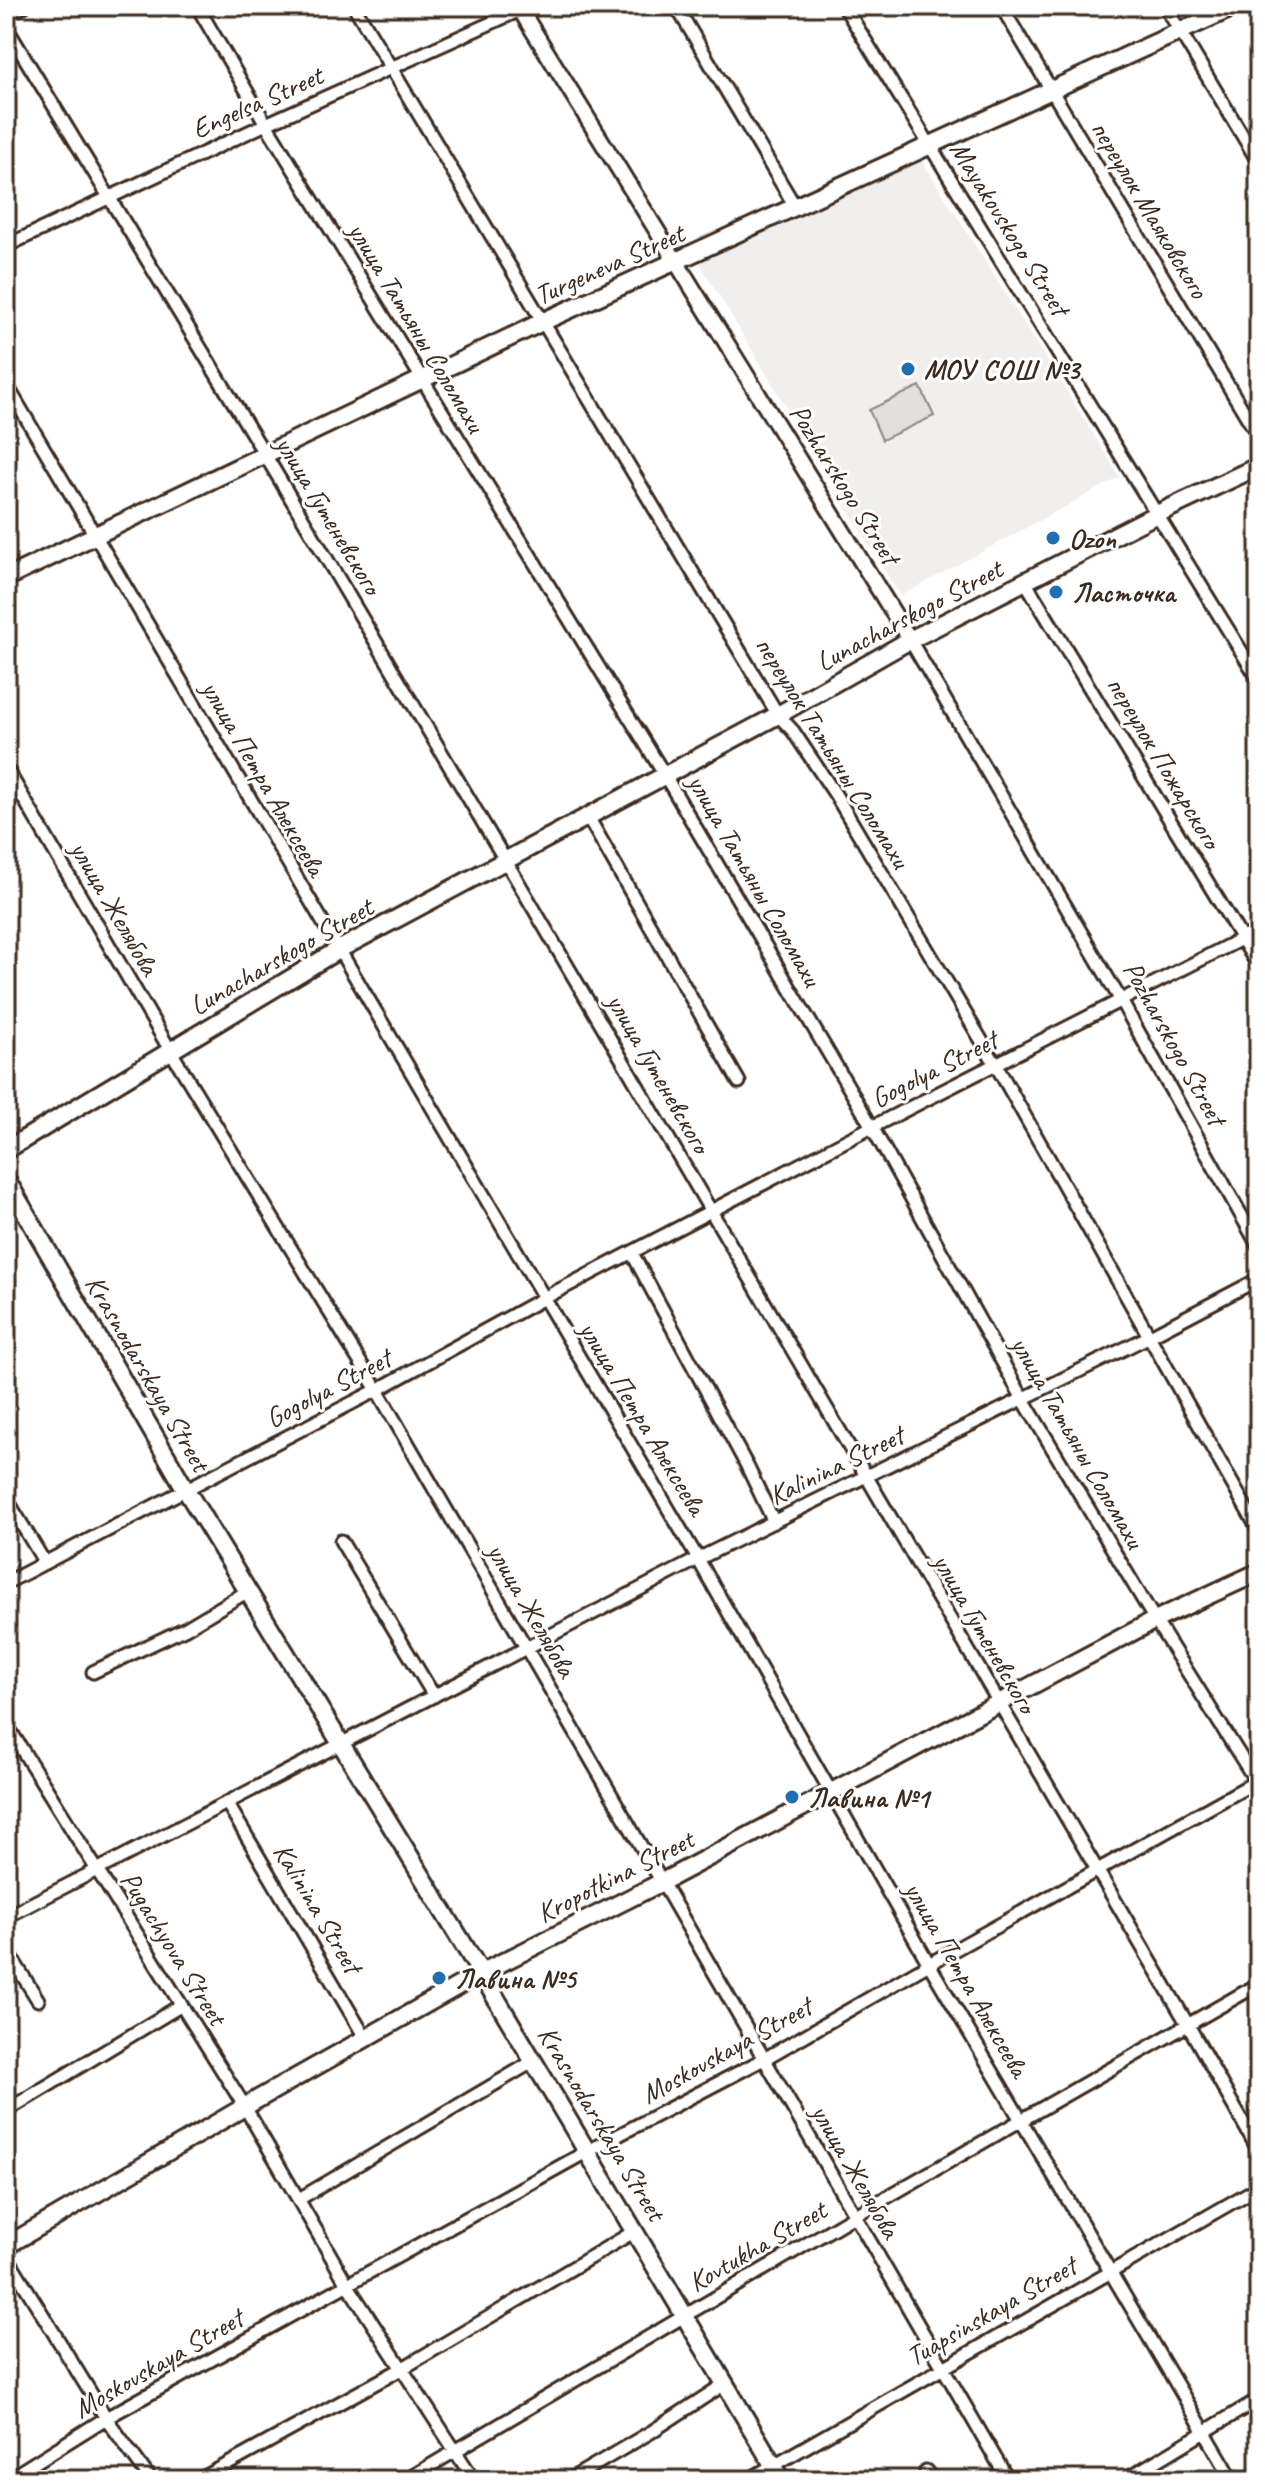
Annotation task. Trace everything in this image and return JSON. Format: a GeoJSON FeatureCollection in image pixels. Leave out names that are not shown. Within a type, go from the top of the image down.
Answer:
{"type":"FeatureCollection","features":[{"type":"Feature","properties":{"kind":"main road","name":"Turgeneva Street"},"geometry":{"type":"LineString","coordinates":[[6,578],[542,322],[1236,6]]}},
{"type":"Feature","properties":{"kind":"main road","name":"Lunacharskogo Street"},"geometry":{"type":"LineString","coordinates":[[6,1150],[338,950],[507,862],[910,640],[1157,514],[1259,466]]}},
{"type":"Feature","properties":{"kind":"main road","name":"Krasnodarskaya Street"},"geometry":{"type":"LineString","coordinates":[[6,1179],[186,1490],[534,2061],[778,2473]]}},
{"type":"Feature","properties":{"kind":"main road","name":"Kropotkina Street"},"geometry":{"type":"LineString","coordinates":[[6,2246],[481,1973],[662,1882],[1155,1620],[1259,1572]]}},
{"type":"Feature","properties":{"kind":"street"},"geometry":{"type":"LineString","coordinates":[[6,14],[24,6]]}},
{"type":"Feature","properties":{"kind":"street","name":"улица Татьяны Соломахи"},"geometry":{"type":"LineString","coordinates":[[197,6],[422,381],[664,774],[872,1127],[1023,1399],[1155,1620],[1258,1783]]}},
{"type":"Feature","properties":{"kind":"street","name":"переулок Татьяны Соломахи"},"geometry":{"type":"LineString","coordinates":[[354,6],[778,715],[793,731],[835,794],[996,1065],[1259,1531]]}},
{"type":"Feature","properties":{"kind":"street"},"geometry":{"type":"LineString","coordinates":[[676,6],[796,208]]}},
{"type":"Feature","properties":{"kind":"street","name":"Mayakovskogo Street"},"geometry":{"type":"LineString","coordinates":[[844,6],[1259,680]]}},
{"type":"Feature","properties":{"kind":"street","name":"переулок Маяковского"},"geometry":{"type":"LineString","coordinates":[[1001,6],[1259,437]]}},
{"type":"Feature","properties":{"kind":"street"},"geometry":{"type":"LineString","coordinates":[[1165,6],[1259,163]]}},
{"type":"Feature","properties":{"kind":"street","name":"Engelsa Street"},"geometry":{"type":"LineString","coordinates":[[6,246],[523,7]]}},
{"type":"Feature","properties":{"kind":"street","name":"Pozharskogo Street"},"geometry":{"type":"LineString","coordinates":[[523,7],[910,640],[1120,999],[1259,1247]]}},
{"type":"Feature","properties":{"kind":"street","name":"улица Гутеневского"},"geometry":{"type":"LineString","coordinates":[[6,27],[507,862],[1259,2151]]}},
{"type":"Feature","properties":{"kind":"street","name":"улица Петра Алексеева"},"geometry":{"type":"LineString","coordinates":[[6,384],[698,1559],[929,1964],[1233,2480]]}},
{"type":"Feature","properties":{"kind":"street","name":"переулок Пожарского"},"geometry":{"type":"LineString","coordinates":[[1026,583],[1259,967]]}},
{"type":"Feature","properties":{"kind":"street","name":"улица Желябова"},"geometry":{"type":"LineString","coordinates":[[6,768],[170,1050],[377,1390],[1008,2480]]}},
{"type":"Feature","properties":{"kind":"street"},"geometry":{"type":"LineString","coordinates":[[588,817],[739,1082]]}},
{"type":"Feature","properties":{"kind":"street","name":"Gogolya Street"},"geometry":{"type":"LineString","coordinates":[[6,1583],[872,1127],[1259,930]]}},
{"type":"Feature","properties":{"kind":"street"},"geometry":{"type":"LineString","coordinates":[[632,1253],[774,1522]]}},
{"type":"Feature","properties":{"kind":"street","name":"Kalinina Street"},"geometry":{"type":"LineString","coordinates":[[6,1917],[698,1559],[1259,1279]]}},
{"type":"Feature","properties":{"kind":"street"},"geometry":{"type":"LineString","coordinates":[[6,1498],[45,1563]]}},
{"type":"Feature","properties":{"kind":"street"},"geometry":{"type":"LineString","coordinates":[[341,1541],[434,1696]]}},
{"type":"Feature","properties":{"kind":"street"},"geometry":{"type":"LineString","coordinates":[[93,1672],[186,1628],[248,1591]]}},
{"type":"Feature","properties":{"kind":"street","name":"Pugachyova Street"},"geometry":{"type":"LineString","coordinates":[[6,1724],[245,2107],[347,2284],[474,2480]]}},
{"type":"Feature","properties":{"kind":"street","name":"Moskovskaya Street"},"geometry":{"type":"LineString","coordinates":[[7,2480],[106,2418],[588,2151],[764,2059],[1096,1870],[1258,1783]]}},
{"type":"Feature","properties":{"kind":"street","name":"Kalinina Street"},"geometry":{"type":"LineString","coordinates":[[227,1803],[366,2039]]}},
{"type":"Feature","properties":{"kind":"street"},"geometry":{"type":"LineString","coordinates":[[6,1949],[38,2000]]}},
{"type":"Feature","properties":{"kind":"street","name":"Kovtukha Street"},"geometry":{"type":"LineString","coordinates":[[406,2480],[854,2216],[1259,1984]]}},
{"type":"Feature","properties":{"kind":"street"},"geometry":{"type":"LineString","coordinates":[[6,2111],[180,2006]]}},
{"type":"Feature","properties":{"kind":"street"},"geometry":{"type":"LineString","coordinates":[[299,2199],[534,2061]]}},
{"type":"Feature","properties":{"kind":"street","name":"Tuapsinskaya Street"},"geometry":{"type":"LineString","coordinates":[[748,2480],[778,2473],[943,2366],[1259,2187]]}},
{"type":"Feature","properties":{"kind":"street"},"geometry":{"type":"LineString","coordinates":[[199,2480],[403,2368],[635,2231]]}},
{"type":"Feature","properties":{"kind":"street"},"geometry":{"type":"LineString","coordinates":[[6,2255],[106,2418],[151,2480]]}},
{"type":"Feature","properties":{"kind":"street"},"geometry":{"type":"LineString","coordinates":[[569,2480],[726,2383]]}},
{"type":"Feature","properties":{"kind":"street"},"geometry":{"type":"LineString","coordinates":[[1125,2480],[1259,2399]]}},
{"type":"Feature","properties":{"kind":"shaded area","name":"МОУ СОШ №3"},"geometry":{"type":"Polygon","coordinates":[[[921,159],[1120,477],[900,596],[699,262],[921,159]]]}},
{"type":"Feature","properties":{"kind":"shaded area"},"geometry":{"type":"Polygon","coordinates":[[[920,386],[934,416],[882,440],[869,410],[920,386]]]}},
{"type":"Feature","properties":{"kind":"place","name":"МОУ СОШ №3"},"geometry":{"type":"Point","coordinates":[908,369]}},
{"type":"Feature","properties":{"kind":"place","name":"Ozon"},"geometry":{"type":"Point","coordinates":[1053,538]}},
{"type":"Feature","properties":{"kind":"place","name":"Ласточка"},"geometry":{"type":"Point","coordinates":[1056,592]}},
{"type":"Feature","properties":{"kind":"place","name":"Лавина №1"},"geometry":{"type":"Point","coordinates":[792,1797]}},
{"type":"Feature","properties":{"kind":"place","name":"Лавина №5"},"geometry":{"type":"Point","coordinates":[439,1978]}}]}
